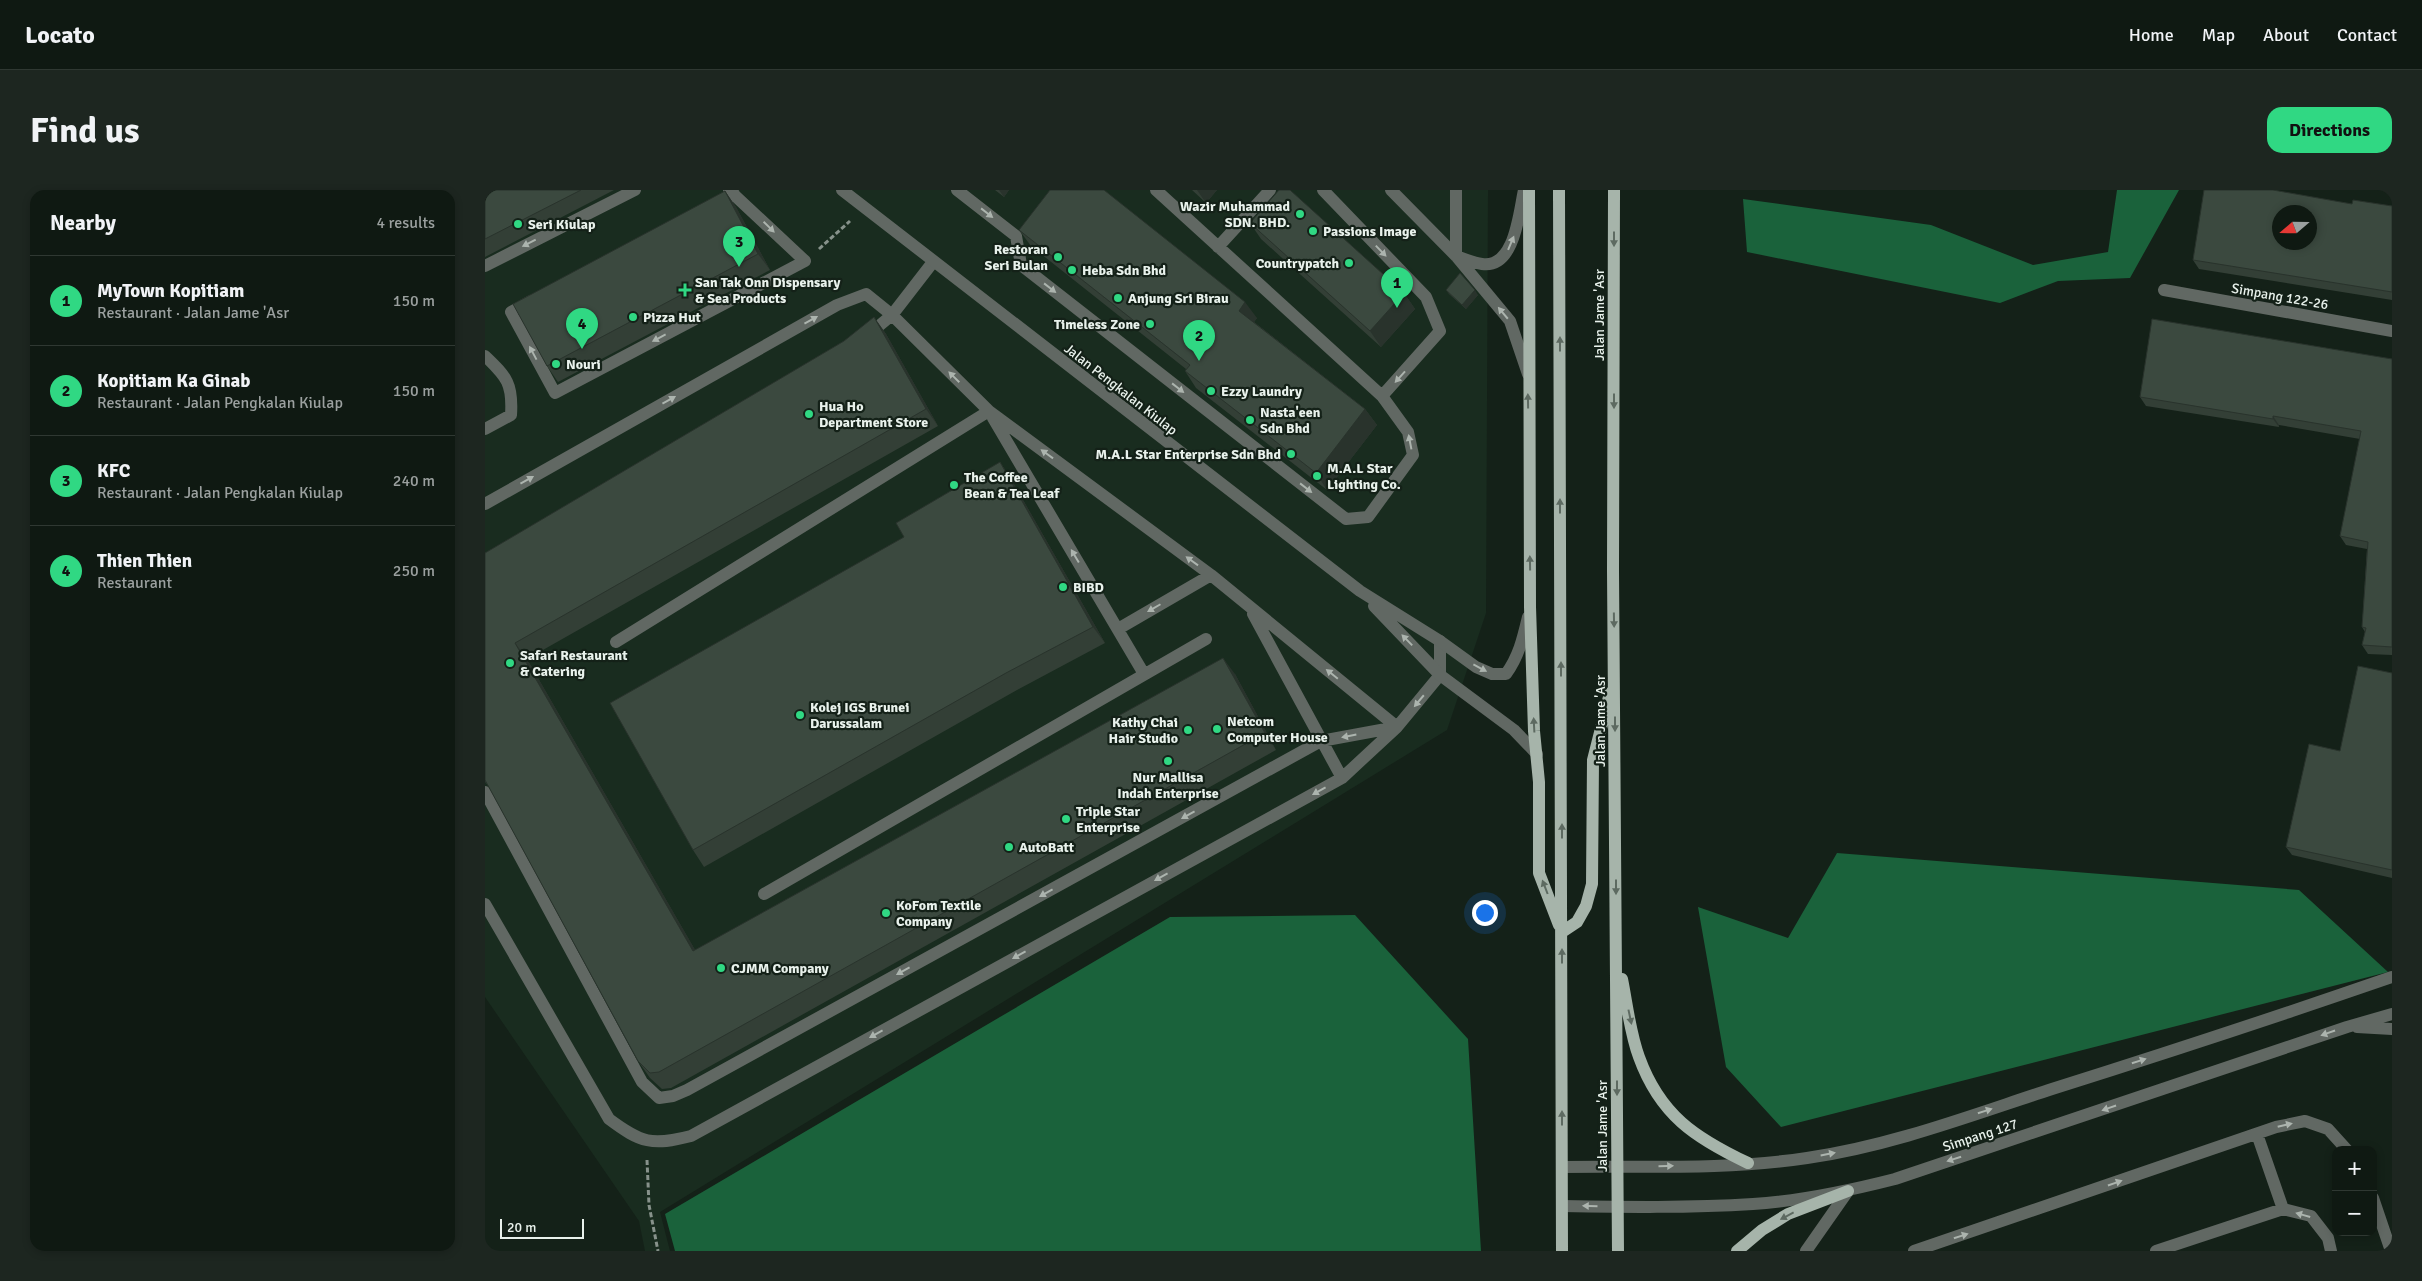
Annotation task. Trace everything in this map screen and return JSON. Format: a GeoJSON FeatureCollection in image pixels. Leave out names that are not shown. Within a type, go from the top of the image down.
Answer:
{"type":"FeatureCollection","features":[{"type":"Feature","properties":{"kind":"main road"},"geometry":{"type":"LineString","coordinates":[[1529,190],[1530,607],[1534,731],[1537,754],[1539,872],[1562,932]]}},
{"type":"Feature","properties":{"kind":"main road"},"geometry":{"type":"LineString","coordinates":[[1559,190],[1562,1251]]}},
{"type":"Feature","properties":{"kind":"main road","name":"Jalan Jame 'Asr"},"geometry":{"type":"LineString","coordinates":[[1614,190],[1618,1251]]}},
{"type":"Feature","properties":{"kind":"main road"},"geometry":{"type":"LineString","coordinates":[[1562,932],[1577,922],[1586,906],[1592,884],[1593,760],[1615,676]]}},
{"type":"Feature","properties":{"kind":"main road"},"geometry":{"type":"LineString","coordinates":[[1616,952],[1638,1056],[1657,1096],[1681,1124],[1713,1147],[1748,1163]]}},
{"type":"Feature","properties":{"kind":"main road"},"geometry":{"type":"LineString","coordinates":[[1737,1251],[1762,1230],[1788,1214],[1848,1191]]}},
{"type":"Feature","properties":{"kind":"street"},"geometry":{"type":"LineString","coordinates":[[485,266],[635,190]]}},
{"type":"Feature","properties":{"kind":"street","name":"Jalan Pengkalan Kiulap"},"geometry":{"type":"LineString","coordinates":[[842,190],[1360,591]]}},
{"type":"Feature","properties":{"kind":"street"},"geometry":{"type":"LineString","coordinates":[[957,190],[1019,232],[1021,265],[1346,519],[1368,517],[1413,455],[1409,432],[1382,396],[1156,190]]}},
{"type":"Feature","properties":{"kind":"street"},"geometry":{"type":"LineString","coordinates":[[1218,247],[1270,190]]}},
{"type":"Feature","properties":{"kind":"street"},"geometry":{"type":"LineString","coordinates":[[1323,190],[1426,297],[1440,331],[1382,396]]}},
{"type":"Feature","properties":{"kind":"street"},"geometry":{"type":"LineString","coordinates":[[1391,190],[1456,256],[1510,320],[1528,374]]}},
{"type":"Feature","properties":{"kind":"street"},"geometry":{"type":"LineString","coordinates":[[1456,190],[1456,256]]}},
{"type":"Feature","properties":{"kind":"street"},"geometry":{"type":"LineString","coordinates":[[1456,256],[1483,265],[1495,263],[1504,257],[1515,231],[1524,190]]}},
{"type":"Feature","properties":{"kind":"street"},"geometry":{"type":"LineString","coordinates":[[545,294],[511,312],[555,392],[805,262],[732,192],[699,212]]}},
{"type":"Feature","properties":{"kind":"street"},"geometry":{"type":"LineString","coordinates":[[858,344],[891,315],[933,262]]}},
{"type":"Feature","properties":{"kind":"street","name":"Simpang 122-26"},"geometry":{"type":"LineString","coordinates":[[2164,290],[2392,331]]}},
{"type":"Feature","properties":{"kind":"street"},"geometry":{"type":"LineString","coordinates":[[485,504],[837,305],[865,294],[891,315],[989,411],[1211,575],[1249,608],[1397,727]]}},
{"type":"Feature","properties":{"kind":"street"},"geometry":{"type":"LineString","coordinates":[[485,356],[503,374],[513,394],[511,415],[485,429]]}},
{"type":"Feature","properties":{"kind":"street"},"geometry":{"type":"LineString","coordinates":[[989,411],[1144,674]]}},
{"type":"Feature","properties":{"kind":"street"},"geometry":{"type":"LineString","coordinates":[[615,642],[989,411]]}},
{"type":"Feature","properties":{"kind":"street"},"geometry":{"type":"LineString","coordinates":[[1118,629],[1211,575]]}},
{"type":"Feature","properties":{"kind":"street"},"geometry":{"type":"LineString","coordinates":[[1360,591],[1440,640],[1476,667],[1492,674],[1506,674],[1516,660],[1522,646],[1530,607]]}},
{"type":"Feature","properties":{"kind":"street"},"geometry":{"type":"LineString","coordinates":[[1360,591],[1441,675],[1514,730],[1537,754]]}},
{"type":"Feature","properties":{"kind":"street"},"geometry":{"type":"LineString","coordinates":[[1249,608],[1342,778]]}},
{"type":"Feature","properties":{"kind":"street"},"geometry":{"type":"LineString","coordinates":[[764,894],[1206,639]]}},
{"type":"Feature","properties":{"kind":"street"},"geometry":{"type":"LineString","coordinates":[[485,904],[609,1119],[627,1132],[647,1142],[670,1141],[691,1136],[1342,778],[1397,727],[1441,675],[1440,640]]}},
{"type":"Feature","properties":{"kind":"street"},"geometry":{"type":"LineString","coordinates":[[485,792],[641,1082],[659,1098],[673,1096],[687,1090],[1321,741],[1397,727]]}},
{"type":"Feature","properties":{"kind":"street","name":"Simpang 127"},"geometry":{"type":"LineString","coordinates":[[1562,1167],[1748,1163],[1808,1158],[1898,1139],[2392,978]]}},
{"type":"Feature","properties":{"kind":"street","name":"Simpang 127"},"geometry":{"type":"LineString","coordinates":[[1562,1206],[1753,1204],[1848,1191],[1895,1178],[2077,1119],[2347,1027],[2392,1014]]}},
{"type":"Feature","properties":{"kind":"street"},"geometry":{"type":"LineString","coordinates":[[2347,1027],[2392,1030]]}},
{"type":"Feature","properties":{"kind":"street"},"geometry":{"type":"LineString","coordinates":[[1914,1251],[2257,1134],[2305,1121],[2328,1129],[2343,1146]]}},
{"type":"Feature","properties":{"kind":"street"},"geometry":{"type":"LineString","coordinates":[[2257,1134],[2283,1209]]}},
{"type":"Feature","properties":{"kind":"street"},"geometry":{"type":"LineString","coordinates":[[1806,1251],[1848,1191]]}},
{"type":"Feature","properties":{"kind":"street"},"geometry":{"type":"LineString","coordinates":[[2156,1251],[2283,1209],[2311,1216],[2328,1238],[2331,1251]]}},
{"type":"Feature","properties":{"kind":"street"},"geometry":{"type":"LineString","coordinates":[[2377,1210],[2391,1251]]}},
{"type":"Feature","properties":{"kind":"path"},"geometry":{"type":"LineString","coordinates":[[805,262],[865,208]]}},
{"type":"Feature","properties":{"kind":"path"},"geometry":{"type":"LineString","coordinates":[[647,1142],[649,1205],[659,1251]]}},
{"type":"Feature","properties":{"kind":"shaded area"},"geometry":{"type":"Polygon","coordinates":[[[485,190],[1488,190],[1486,613],[1447,730],[660,1212],[670,1251],[645,1251],[639,1221],[485,997],[485,190]]]}},
{"type":"Feature","properties":{"kind":"green space"},"geometry":{"type":"Polygon","coordinates":[[[2117,190],[2179,190],[2130,278],[2058,281],[2000,303],[1747,252],[1743,199],[1931,225],[2033,265],[2108,252],[2117,190]]]}},
{"type":"Feature","properties":{"kind":"green space"},"geometry":{"type":"Polygon","coordinates":[[[1837,853],[2299,890],[2388,972],[1781,1127],[1726,1067],[1698,907],[1788,938],[1837,853]]]}},
{"type":"Feature","properties":{"kind":"green space"},"geometry":{"type":"Polygon","coordinates":[[[1355,915],[1468,1039],[1481,1251],[675,1251],[665,1214],[1170,917],[1355,915]]]}},
{"type":"Feature","properties":{"kind":"building"},"geometry":{"type":"Polygon","coordinates":[[[485,190],[581,190],[485,239],[485,190]]]}},
{"type":"Feature","properties":{"kind":"building"},"geometry":{"type":"Polygon","coordinates":[[[1050,190],[1104,190],[1245,302],[1239,311],[1365,409],[1316,473],[1185,371],[1190,365],[1019,230],[1050,190]]]}},
{"type":"Feature","properties":{"kind":"building"},"geometry":{"type":"Polygon","coordinates":[[[1279,190],[1290,190],[1404,293],[1370,331],[1250,223],[1279,190]]]}},
{"type":"Feature","properties":{"kind":"building"},"geometry":{"type":"Polygon","coordinates":[[[2204,190],[2273,190],[2352,204],[2353,200],[2392,206],[2392,292],[2193,260],[2204,190]]]}},
{"type":"Feature","properties":{"kind":"building"},"geometry":{"type":"Polygon","coordinates":[[[725,191],[758,254],[547,366],[513,304],[725,191]]]}},
{"type":"Feature","properties":{"kind":"building"},"geometry":{"type":"Polygon","coordinates":[[[1460,273],[1475,290],[1462,305],[1446,290],[1460,273]]]}},
{"type":"Feature","properties":{"kind":"building"},"geometry":{"type":"Polygon","coordinates":[[[874,317],[926,409],[515,643],[693,951],[1223,658],[1265,733],[659,1072],[650,1073],[638,1061],[485,780],[485,553],[844,341],[874,317]]]}},
{"type":"Feature","properties":{"kind":"building"},"geometry":{"type":"Polygon","coordinates":[[[2152,319],[2392,359],[2392,647],[2362,645],[2366,628],[2362,627],[2368,542],[2340,536],[2361,431],[2273,416],[2273,419],[2140,397],[2152,319]]]}},
{"type":"Feature","properties":{"kind":"building"},"geometry":{"type":"Polygon","coordinates":[[[1000,462],[1093,627],[1006,673],[693,850],[610,703],[904,537],[896,523],[1000,462]]]}},
{"type":"Feature","properties":{"kind":"building"},"geometry":{"type":"Polygon","coordinates":[[[2358,666],[2392,673],[2392,870],[2286,847],[2309,744],[2340,751],[2358,666]]]}},
{"type":"Feature","properties":{"kind":"place","name":"Wazir Muhammad SDN. BHD."},"geometry":{"type":"Point","coordinates":[1300,214]}},
{"type":"Feature","properties":{"kind":"place","name":"Seri Kiulap"},"geometry":{"type":"Point","coordinates":[518,224]}},
{"type":"Feature","properties":{"kind":"place","name":"Passions Image"},"geometry":{"type":"Point","coordinates":[1313,231]}},
{"type":"Feature","properties":{"kind":"place","name":"Restoran Seri Bulan"},"geometry":{"type":"Point","coordinates":[1058,257]}},
{"type":"Feature","properties":{"kind":"place","name":"Countrypatch"},"geometry":{"type":"Point","coordinates":[1349,263]}},
{"type":"Feature","properties":{"kind":"place","name":"KFC"},"geometry":{"type":"Point","coordinates":[739,267]}},
{"type":"Feature","properties":{"kind":"place","name":"Heba Sdn Bhd"},"geometry":{"type":"Point","coordinates":[1072,270]}},
{"type":"Feature","properties":{"kind":"place","name":"San Tak Onn Dispensary & Sea Products"},"geometry":{"type":"Point","coordinates":[685,290]}},
{"type":"Feature","properties":{"kind":"place","name":"Anjung Sri Birau"},"geometry":{"type":"Point","coordinates":[1118,298]}},
{"type":"Feature","properties":{"kind":"place","name":"MyTown Kopitiam"},"geometry":{"type":"Point","coordinates":[1397,308]}},
{"type":"Feature","properties":{"kind":"place","name":"Pizza Hut"},"geometry":{"type":"Point","coordinates":[633,317]}},
{"type":"Feature","properties":{"kind":"place","name":"Timeless Zone"},"geometry":{"type":"Point","coordinates":[1150,324]}},
{"type":"Feature","properties":{"kind":"place","name":"Thien Thien"},"geometry":{"type":"Point","coordinates":[582,349]}},
{"type":"Feature","properties":{"kind":"place","name":"Kopitiam Ka Ginab"},"geometry":{"type":"Point","coordinates":[1199,361]}},
{"type":"Feature","properties":{"kind":"place","name":"Nouri"},"geometry":{"type":"Point","coordinates":[556,364]}},
{"type":"Feature","properties":{"kind":"place","name":"Ezzy Laundry"},"geometry":{"type":"Point","coordinates":[1211,391]}},
{"type":"Feature","properties":{"kind":"place","name":"Hua Ho Department Store"},"geometry":{"type":"Point","coordinates":[809,414]}},
{"type":"Feature","properties":{"kind":"place","name":"Nasta'een Sdn Bhd"},"geometry":{"type":"Point","coordinates":[1250,420]}},
{"type":"Feature","properties":{"kind":"place","name":"M.A.L Star Enterprise Sdn Bhd"},"geometry":{"type":"Point","coordinates":[1291,454]}},
{"type":"Feature","properties":{"kind":"place","name":"M.A.L Star Lighting Co."},"geometry":{"type":"Point","coordinates":[1317,476]}},
{"type":"Feature","properties":{"kind":"place","name":"The Coffee Bean & Tea Leaf"},"geometry":{"type":"Point","coordinates":[954,485]}},
{"type":"Feature","properties":{"kind":"place","name":"BIBD"},"geometry":{"type":"Point","coordinates":[1063,587]}},
{"type":"Feature","properties":{"kind":"place","name":"Safari Restaurant & Catering"},"geometry":{"type":"Point","coordinates":[510,663]}},
{"type":"Feature","properties":{"kind":"place","name":"Kolej IGS Brunei Darussalam"},"geometry":{"type":"Point","coordinates":[800,715]}},
{"type":"Feature","properties":{"kind":"place","name":"Netcom Computer House"},"geometry":{"type":"Point","coordinates":[1217,729]}},
{"type":"Feature","properties":{"kind":"place","name":"Kathy Chai Hair Studio"},"geometry":{"type":"Point","coordinates":[1188,730]}},
{"type":"Feature","properties":{"kind":"place","name":"Nur Mallisa Indah Enterprise"},"geometry":{"type":"Point","coordinates":[1168,761]}},
{"type":"Feature","properties":{"kind":"place","name":"Triple Star Enterprise"},"geometry":{"type":"Point","coordinates":[1066,819]}},
{"type":"Feature","properties":{"kind":"place","name":"AutoBatt"},"geometry":{"type":"Point","coordinates":[1009,847]}},
{"type":"Feature","properties":{"kind":"place","name":"KoFom Textile Company"},"geometry":{"type":"Point","coordinates":[886,913]}},
{"type":"Feature","properties":{"kind":"place","name":"CJMM Company"},"geometry":{"type":"Point","coordinates":[721,968]}}]}
